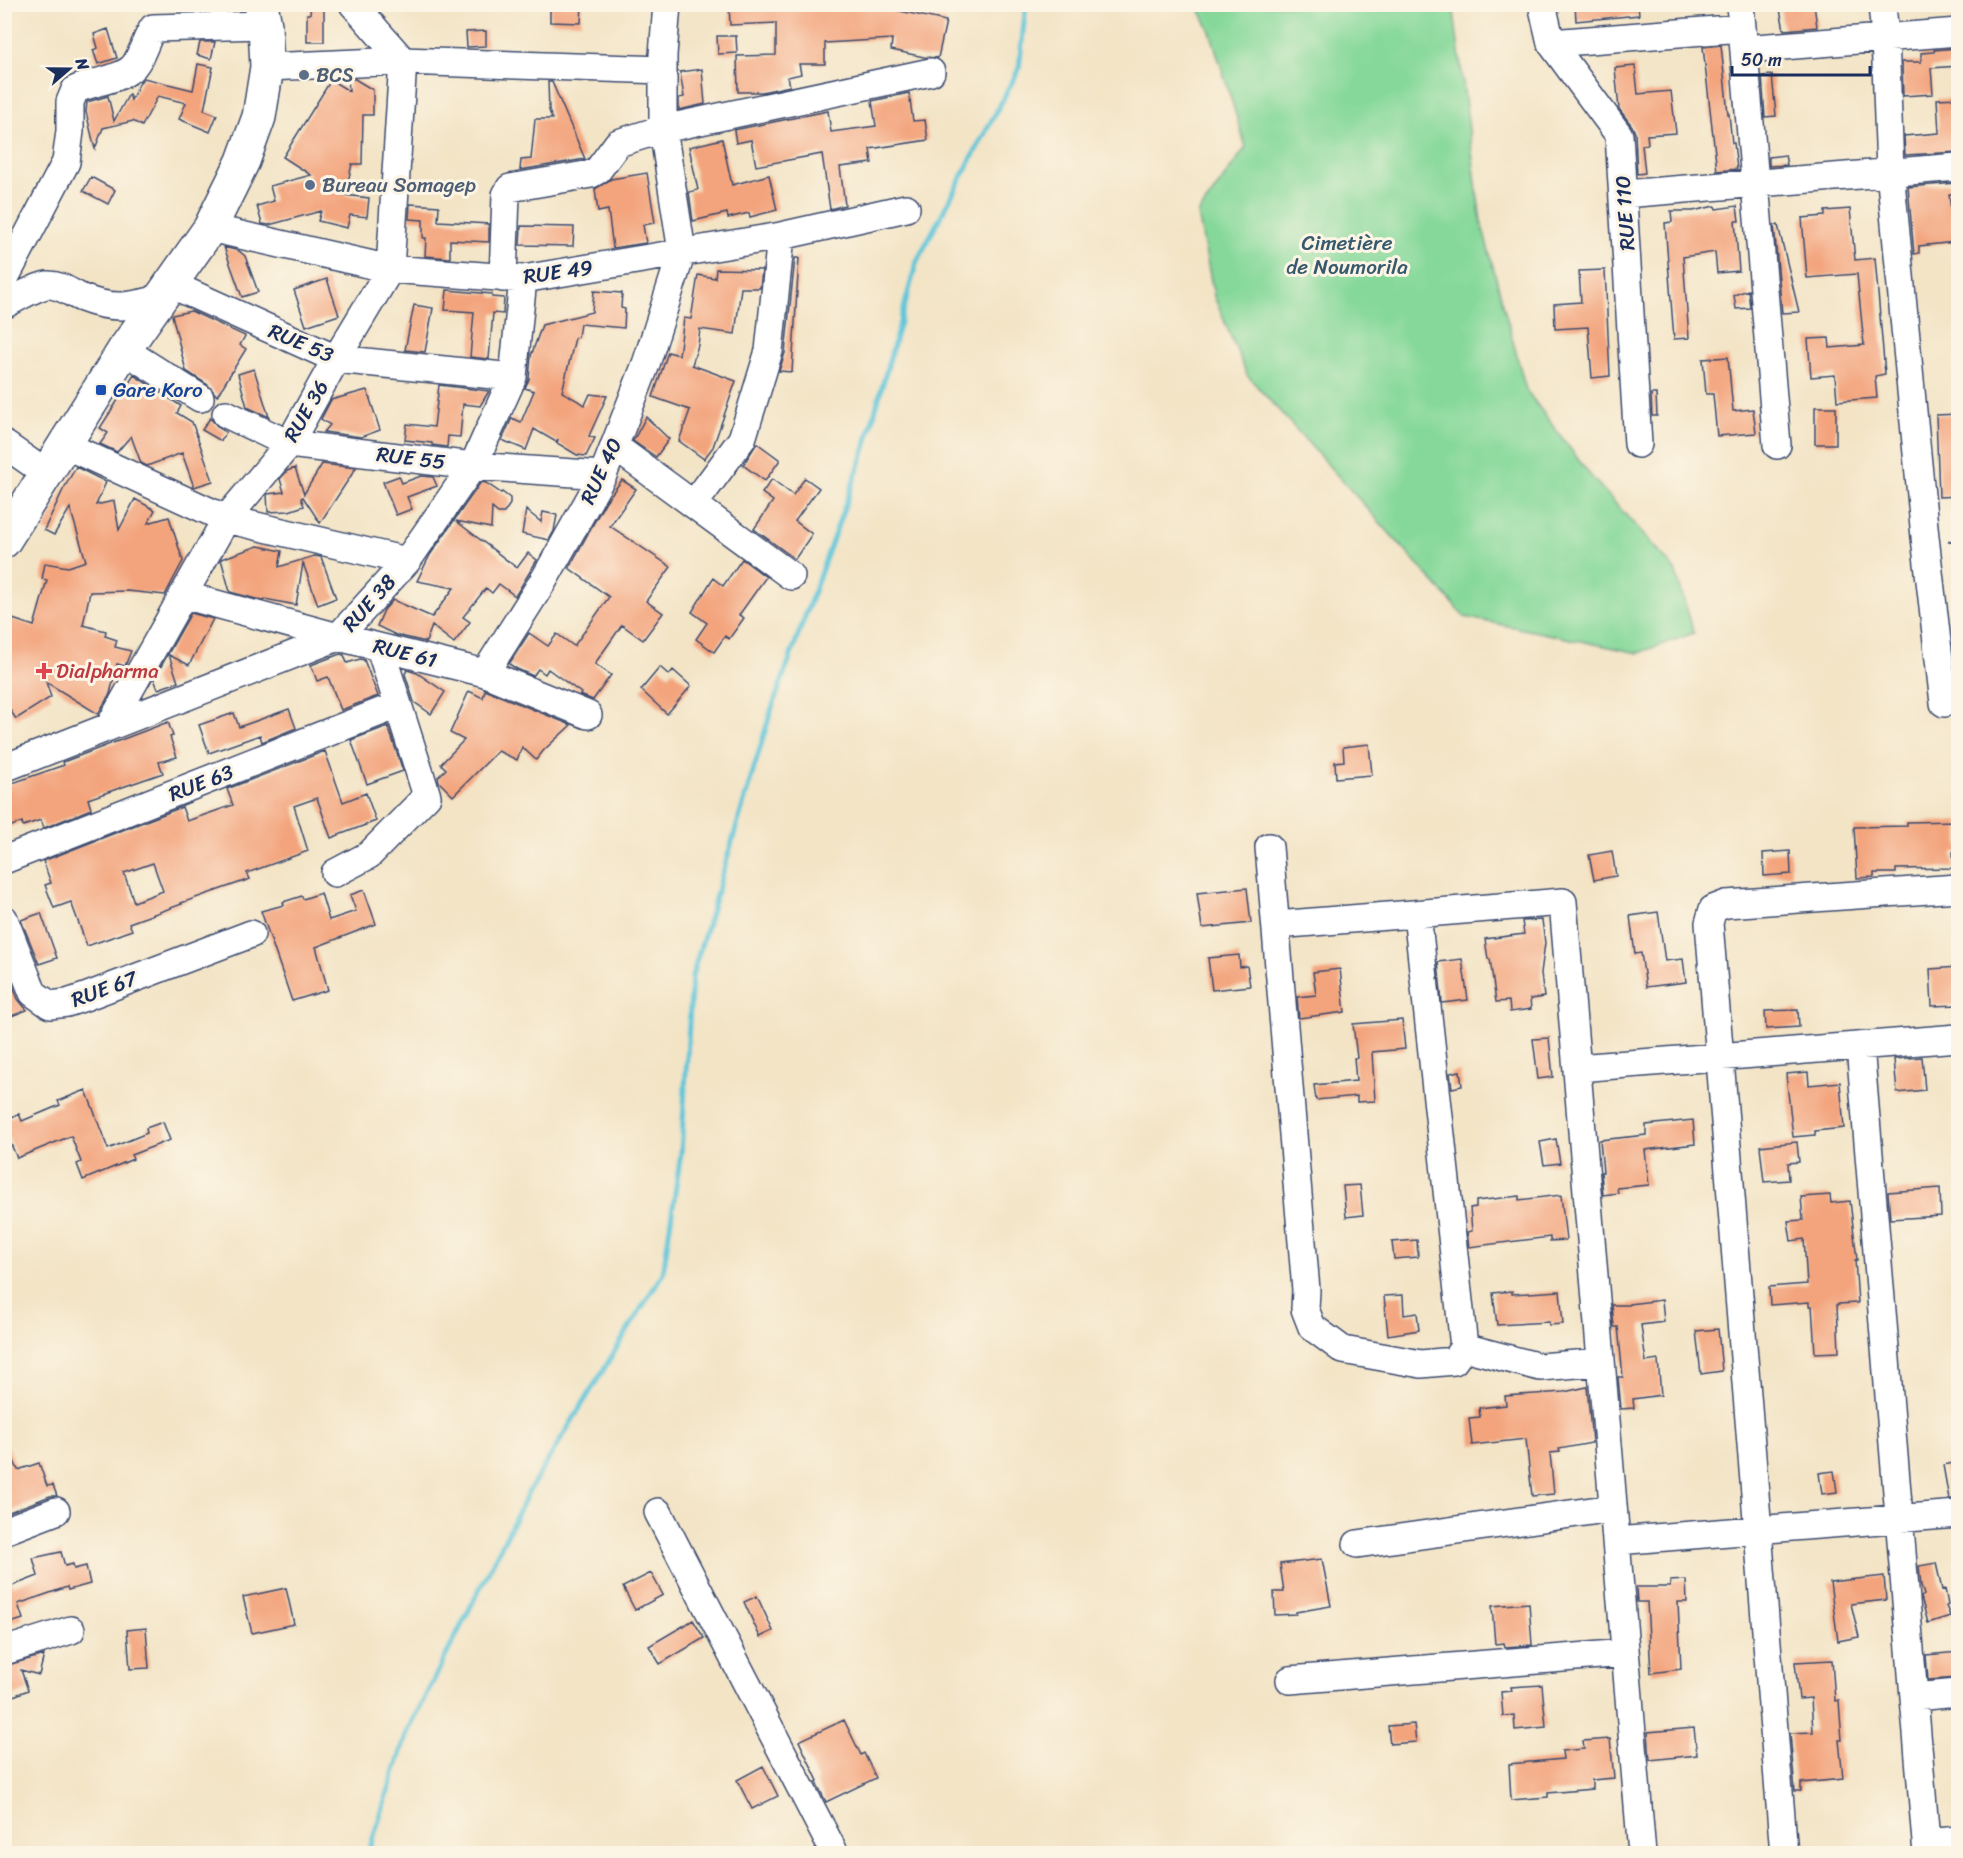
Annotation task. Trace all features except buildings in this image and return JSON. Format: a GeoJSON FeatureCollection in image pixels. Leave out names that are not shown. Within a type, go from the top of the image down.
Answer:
{"type":"FeatureCollection","features":[{"type":"Feature","properties":{"kind":"highway"},"geometry":{"type":"LineString","coordinates":[[4,541],[124,351],[210,228],[243,161],[259,117],[267,67],[263,15]]}},
{"type":"Feature","properties":{"kind":"street"},"geometry":{"type":"LineString","coordinates":[[353,4],[403,61]]}},
{"type":"Feature","properties":{"kind":"street"},"geometry":{"type":"LineString","coordinates":[[667,4],[663,70],[663,129],[682,252]]}},
{"type":"Feature","properties":{"kind":"street","name":"RUE 110"},"geometry":{"type":"LineString","coordinates":[[1542,4],[1551,43],[1619,135],[1638,444]]}},
{"type":"Feature","properties":{"kind":"street"},"geometry":{"type":"LineString","coordinates":[[1882,4],[1890,171],[1925,537],[1944,703]]}},
{"type":"Feature","properties":{"kind":"street"},"geometry":{"type":"LineString","coordinates":[[4,280],[66,162],[70,131],[70,102],[75,90],[124,74],[136,65],[153,28],[263,15]]}},
{"type":"Feature","properties":{"kind":"street"},"geometry":{"type":"LineString","coordinates":[[1742,27],[1776,445]]}},
{"type":"Feature","properties":{"kind":"street"},"geometry":{"type":"LineString","coordinates":[[1551,43],[1742,27],[1885,37],[1959,32]]}},
{"type":"Feature","properties":{"kind":"street"},"geometry":{"type":"LineString","coordinates":[[267,67],[403,61],[663,70]]}},
{"type":"Feature","properties":{"kind":"street","name":"RUE 36"},"geometry":{"type":"LineString","coordinates":[[109,727],[226,519],[289,444],[390,269],[403,61]]}},
{"type":"Feature","properties":{"kind":"street"},"geometry":{"type":"LineString","coordinates":[[663,129],[931,72]]}},
{"type":"Feature","properties":{"kind":"street","name":"RUE 38"},"geometry":{"type":"LineString","coordinates":[[4,768],[338,637],[407,561],[473,466],[513,377],[513,278],[506,195],[510,189],[591,174],[598,170],[618,143],[663,129]]}},
{"type":"Feature","properties":{"kind":"street"},"geometry":{"type":"LineString","coordinates":[[1624,194],[1959,167]]}},
{"type":"Feature","properties":{"kind":"street","name":"RUE 49"},"geometry":{"type":"LineString","coordinates":[[210,228],[390,269],[513,278],[781,236],[906,208]]}},
{"type":"Feature","properties":{"kind":"street"},"geometry":{"type":"LineString","coordinates":[[694,504],[742,439],[769,351],[781,236]]}},
{"type":"Feature","properties":{"kind":"street","name":"RUE 40"},"geometry":{"type":"LineString","coordinates":[[485,673],[545,578],[603,475],[646,364],[682,252]]}},
{"type":"Feature","properties":{"kind":"street"},"geometry":{"type":"LineString","coordinates":[[4,305],[46,285],[59,286],[80,297],[111,307],[134,305],[165,292]]}},
{"type":"Feature","properties":{"kind":"street","name":"RUE 53"},"geometry":{"type":"LineString","coordinates":[[165,292],[336,359],[513,377]]}},
{"type":"Feature","properties":{"kind":"street"},"geometry":{"type":"LineString","coordinates":[[124,351],[200,398]]}},
{"type":"Feature","properties":{"kind":"street","name":"RUE 55"},"geometry":{"type":"LineString","coordinates":[[226,414],[289,444],[473,466],[603,475]]}},
{"type":"Feature","properties":{"kind":"street"},"geometry":{"type":"LineString","coordinates":[[4,444],[47,474]]}},
{"type":"Feature","properties":{"kind":"street"},"geometry":{"type":"LineString","coordinates":[[65,445],[226,519],[407,561]]}},
{"type":"Feature","properties":{"kind":"street"},"geometry":{"type":"LineString","coordinates":[[614,446],[791,576]]}},
{"type":"Feature","properties":{"kind":"street","name":"RUE 61"},"geometry":{"type":"LineString","coordinates":[[183,595],[380,648],[485,673],[588,715]]}},
{"type":"Feature","properties":{"kind":"street"},"geometry":{"type":"LineString","coordinates":[[335,873],[369,855],[427,796],[380,648]]}},
{"type":"Feature","properties":{"kind":"street","name":"RUE 63"},"geometry":{"type":"LineString","coordinates":[[4,860],[398,705]]}},
{"type":"Feature","properties":{"kind":"street"},"geometry":{"type":"LineString","coordinates":[[1269,847],[1306,1290],[1305,1309],[1312,1327],[1343,1350],[1421,1364],[1454,1361],[1464,1347],[1417,914]]}},
{"type":"Feature","properties":{"kind":"street"},"geometry":{"type":"LineString","coordinates":[[1784,1854],[1708,923],[1713,909],[1726,904],[1959,888]]}},
{"type":"Feature","properties":{"kind":"street"},"geometry":{"type":"LineString","coordinates":[[1276,925],[1563,902],[1642,1854]]}},
{"type":"Feature","properties":{"kind":"street","name":"RUE 67"},"geometry":{"type":"LineString","coordinates":[[4,919],[33,993],[50,1005],[67,1003],[85,997],[251,934]]}},
{"type":"Feature","properties":{"kind":"street"},"geometry":{"type":"LineString","coordinates":[[1577,1068],[1959,1038]]}},
{"type":"Feature","properties":{"kind":"street"},"geometry":{"type":"LineString","coordinates":[[1860,1046],[1926,1848],[1959,1840]]}},
{"type":"Feature","properties":{"kind":"street"},"geometry":{"type":"LineString","coordinates":[[1464,1347],[1540,1367],[1601,1362]]}},
{"type":"Feature","properties":{"kind":"street"},"geometry":{"type":"LineString","coordinates":[[1357,1544],[1613,1508]]}},
{"type":"Feature","properties":{"kind":"street"},"geometry":{"type":"LineString","coordinates":[[4,1531],[56,1511]]}},
{"type":"Feature","properties":{"kind":"street"},"geometry":{"type":"LineString","coordinates":[[658,1512],[835,1854]]}},
{"type":"Feature","properties":{"kind":"street"},"geometry":{"type":"LineString","coordinates":[[1616,1541],[1959,1514]]}},
{"type":"Feature","properties":{"kind":"street"},"geometry":{"type":"LineString","coordinates":[[4,1651],[71,1630]]}},
{"type":"Feature","properties":{"kind":"street"},"geometry":{"type":"LineString","coordinates":[[1290,1680],[1625,1653]]}},
{"type":"Feature","properties":{"kind":"street"},"geometry":{"type":"LineString","coordinates":[[1914,1697],[1959,1693]]}},
{"type":"Feature","properties":{"kind":"green space","name":"Cimetière de Noumorila"},"geometry":{"type":"Polygon","coordinates":[[[1197,5],[1453,5],[1481,222],[1526,390],[1590,475],[1675,570],[1694,633],[1638,653],[1465,617],[1247,375],[1214,296],[1198,214],[1246,147],[1210,31],[1197,5]]]}},
{"type":"Feature","properties":{"kind":"waterway"},"geometry":{"type":"LineString","coordinates":[[368,1854],[407,1733],[529,1491],[663,1273],[681,1153],[692,976],[772,708],[863,455],[917,261],[1019,69],[1026,4]]}},
{"type":"Feature","properties":{"kind":"place","name":"BCS"},"geometry":{"type":"Point","coordinates":[304,75]}},
{"type":"Feature","properties":{"kind":"place","name":"Bureau Somagep"},"geometry":{"type":"Point","coordinates":[310,185]}},
{"type":"Feature","properties":{"kind":"place","name":"Gare Koro"},"geometry":{"type":"Point","coordinates":[101,390]}},
{"type":"Feature","properties":{"kind":"place","name":"Dialpharma"},"geometry":{"type":"Point","coordinates":[44,671]}}]}
